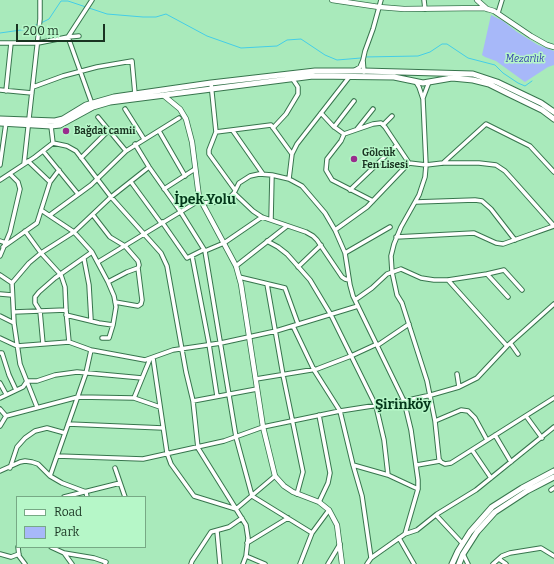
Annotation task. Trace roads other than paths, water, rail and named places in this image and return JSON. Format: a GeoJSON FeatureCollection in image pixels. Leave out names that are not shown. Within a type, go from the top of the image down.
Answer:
{"type":"FeatureCollection","features":[{"type":"Feature","properties":{"kind":"main road"},"geometry":{"type":"LineString","coordinates":[[0,119],[51,126],[60,124],[101,105],[121,100],[163,95],[304,71],[353,71],[398,77],[416,82],[429,82],[458,78],[484,82],[542,110],[554,119]]}},
{"type":"Feature","properties":{"kind":"main road"},"geometry":{"type":"LineString","coordinates":[[3,123],[55,121],[63,119],[92,104],[114,97],[135,94],[313,76],[350,76],[364,73],[462,73],[487,78],[540,103],[554,112]]}},
{"type":"Feature","properties":{"kind":"main road"},"geometry":{"type":"LineString","coordinates":[[416,82],[415,76],[417,73]]}},
{"type":"Feature","properties":{"kind":"main road"},"geometry":{"type":"LineString","coordinates":[[428,73],[430,78],[429,82]]}},
{"type":"Feature","properties":{"kind":"main road"},"geometry":{"type":"LineString","coordinates":[[452,564],[462,543],[492,507],[522,488],[554,471]]}},
{"type":"Feature","properties":{"kind":"main road"},"geometry":{"type":"LineString","coordinates":[[459,564],[463,554],[477,532],[495,512],[526,491],[554,477]]}},
{"type":"Feature","properties":{"kind":"street"},"geometry":{"type":"LineString","coordinates":[[24,164],[38,43],[40,0]]}},
{"type":"Feature","properties":{"kind":"street"},"geometry":{"type":"LineString","coordinates":[[68,37],[92,0]]}},
{"type":"Feature","properties":{"kind":"street"},"geometry":{"type":"LineString","coordinates":[[332,0],[404,9],[468,7],[487,9],[498,13],[531,36],[547,45],[554,47]]}},
{"type":"Feature","properties":{"kind":"street"},"geometry":{"type":"LineString","coordinates":[[289,179],[292,154],[300,140],[353,71],[360,67],[381,0]]}},
{"type":"Feature","properties":{"kind":"street"},"geometry":{"type":"LineString","coordinates":[[424,0],[425,9]]}},
{"type":"Feature","properties":{"kind":"street"},"geometry":{"type":"LineString","coordinates":[[477,0],[487,9]]}},
{"type":"Feature","properties":{"kind":"street"},"geometry":{"type":"LineString","coordinates":[[498,13],[502,0]]}},
{"type":"Feature","properties":{"kind":"street"},"geometry":{"type":"LineString","coordinates":[[0,43],[38,43],[79,36]]}},
{"type":"Feature","properties":{"kind":"street"},"geometry":{"type":"LineString","coordinates":[[68,37],[92,104]]}},
{"type":"Feature","properties":{"kind":"street"},"geometry":{"type":"LineString","coordinates":[[6,91],[11,43]]}},
{"type":"Feature","properties":{"kind":"street"},"geometry":{"type":"LineString","coordinates":[[363,60],[364,73]]}},
{"type":"Feature","properties":{"kind":"street"},"geometry":{"type":"LineString","coordinates":[[33,87],[63,76],[111,64],[132,61],[135,94]]}},
{"type":"Feature","properties":{"kind":"street"},"geometry":{"type":"LineString","coordinates":[[273,128],[286,114],[298,94],[298,88],[292,78]]}},
{"type":"Feature","properties":{"kind":"street"},"geometry":{"type":"LineString","coordinates":[[416,82],[423,99],[426,165],[424,183],[416,202],[396,237],[391,256],[392,272],[399,300],[402,303],[431,395],[440,461]]}},
{"type":"Feature","properties":{"kind":"street"},"geometry":{"type":"LineString","coordinates":[[423,99],[429,82]]}},
{"type":"Feature","properties":{"kind":"street"},"geometry":{"type":"LineString","coordinates":[[211,86],[216,132],[209,150],[209,154],[234,192],[252,211],[262,217],[306,232],[318,240],[342,277],[349,280]]}},
{"type":"Feature","properties":{"kind":"street"},"geometry":{"type":"LineString","coordinates":[[0,90],[32,93]]}},
{"type":"Feature","properties":{"kind":"street"},"geometry":{"type":"LineString","coordinates":[[163,95],[180,109],[186,119],[192,142],[197,190],[201,202],[236,266],[263,427],[275,476],[284,486],[298,494],[319,502],[329,510],[338,525],[341,564]]}},
{"type":"Feature","properties":{"kind":"street"},"geometry":{"type":"LineString","coordinates":[[334,127],[354,101]]}},
{"type":"Feature","properties":{"kind":"street"},"geometry":{"type":"LineString","coordinates":[[125,109],[144,139]]}},
{"type":"Feature","properties":{"kind":"street"},"geometry":{"type":"LineString","coordinates":[[356,130],[373,109]]}},
{"type":"Feature","properties":{"kind":"street"},"geometry":{"type":"LineString","coordinates":[[321,113],[334,127],[344,134]]}},
{"type":"Feature","properties":{"kind":"street"},"geometry":{"type":"LineString","coordinates":[[384,125],[392,116]]}},
{"type":"Feature","properties":{"kind":"street"},"geometry":{"type":"LineString","coordinates":[[98,117],[108,131],[126,150]]}},
{"type":"Feature","properties":{"kind":"street"},"geometry":{"type":"LineString","coordinates":[[50,215],[98,179],[126,150],[179,118]]}},
{"type":"Feature","properties":{"kind":"street"},"geometry":{"type":"LineString","coordinates":[[0,165],[3,123]]}},
{"type":"Feature","properties":{"kind":"street"},"geometry":{"type":"LineString","coordinates":[[373,201],[332,180],[326,168],[327,159],[341,141],[344,134],[373,124],[381,123],[384,125],[409,163],[426,165],[443,163],[487,163],[500,168],[514,181],[554,226],[508,243],[500,244],[470,233],[396,237]]}},
{"type":"Feature","properties":{"kind":"street"},"geometry":{"type":"LineString","coordinates":[[443,163],[486,124],[530,146],[554,172]]}},
{"type":"Feature","properties":{"kind":"street"},"geometry":{"type":"LineString","coordinates":[[216,132],[271,125],[292,154]]}},
{"type":"Feature","properties":{"kind":"street"},"geometry":{"type":"LineString","coordinates":[[51,126],[53,143]]}},
{"type":"Feature","properties":{"kind":"street"},"geometry":{"type":"LineString","coordinates":[[81,158],[108,131]]}},
{"type":"Feature","properties":{"kind":"street"},"geometry":{"type":"LineString","coordinates":[[159,131],[185,176]]}},
{"type":"Feature","properties":{"kind":"street"},"geometry":{"type":"LineString","coordinates":[[233,131],[264,174]]}},
{"type":"Feature","properties":{"kind":"street"},"geometry":{"type":"LineString","coordinates":[[0,180],[53,143],[60,143],[71,148],[81,158],[111,198],[161,253],[167,266],[193,400],[198,448],[246,525],[248,543],[243,564]]}},
{"type":"Feature","properties":{"kind":"street"},"geometry":{"type":"LineString","coordinates":[[136,144],[149,167],[180,211],[204,251],[230,394],[236,437],[252,496],[312,533]]}},
{"type":"Feature","properties":{"kind":"street"},"geometry":{"type":"LineString","coordinates":[[350,190],[397,145]]}},
{"type":"Feature","properties":{"kind":"street"},"geometry":{"type":"LineString","coordinates":[[43,151],[78,194]]}},
{"type":"Feature","properties":{"kind":"street"},"geometry":{"type":"LineString","coordinates":[[28,161],[50,182]]}},
{"type":"Feature","properties":{"kind":"street"},"geometry":{"type":"LineString","coordinates":[[335,230],[367,207],[409,163]]}},
{"type":"Feature","properties":{"kind":"street"},"geometry":{"type":"LineString","coordinates":[[38,407],[20,364],[14,323],[12,283],[29,262],[41,252],[74,232],[111,198],[149,167]]}},
{"type":"Feature","properties":{"kind":"street"},"geometry":{"type":"LineString","coordinates":[[164,189],[195,169]]}},
{"type":"Feature","properties":{"kind":"street"},"geometry":{"type":"LineString","coordinates":[[3,248],[36,223],[50,182],[59,170]]}},
{"type":"Feature","properties":{"kind":"street"},"geometry":{"type":"LineString","coordinates":[[0,256],[6,243],[14,217],[20,189],[18,182],[10,174]]}},
{"type":"Feature","properties":{"kind":"street"},"geometry":{"type":"LineString","coordinates":[[98,262],[180,211],[201,202],[224,202],[234,192],[239,183],[254,174],[272,175],[289,179],[298,183],[306,190],[325,213],[335,230],[345,253],[349,280],[355,300],[404,401],[412,430],[418,480],[418,489],[405,534]]}},
{"type":"Feature","properties":{"kind":"street"},"geometry":{"type":"LineString","coordinates":[[271,220],[272,175]]}},
{"type":"Feature","properties":{"kind":"street"},"geometry":{"type":"LineString","coordinates":[[131,182],[187,258],[224,243],[262,217]]}},
{"type":"Feature","properties":{"kind":"street"},"geometry":{"type":"LineString","coordinates":[[416,202],[482,201],[491,209],[515,240]]}},
{"type":"Feature","properties":{"kind":"street"},"geometry":{"type":"LineString","coordinates":[[40,210],[50,215],[74,232],[92,252],[108,282],[116,307],[109,338],[102,338]]}},
{"type":"Feature","properties":{"kind":"street"},"geometry":{"type":"LineString","coordinates":[[93,215],[110,237],[125,246],[138,261],[142,300],[141,304],[138,306],[115,302]]}},
{"type":"Feature","properties":{"kind":"street"},"geometry":{"type":"LineString","coordinates":[[236,266],[287,226]]}},
{"type":"Feature","properties":{"kind":"street"},"geometry":{"type":"LineString","coordinates":[[345,253],[390,227]]}},
{"type":"Feature","properties":{"kind":"street"},"geometry":{"type":"LineString","coordinates":[[25,231],[60,275],[65,287],[69,342]]}},
{"type":"Feature","properties":{"kind":"street"},"geometry":{"type":"LineString","coordinates":[[0,241],[6,243]]}},
{"type":"Feature","properties":{"kind":"street"},"geometry":{"type":"LineString","coordinates":[[267,242],[278,247],[287,254],[312,282],[331,315],[376,406],[384,440],[388,476]]}},
{"type":"Feature","properties":{"kind":"street"},"geometry":{"type":"LineString","coordinates":[[298,267],[321,245]]}},
{"type":"Feature","properties":{"kind":"street"},"geometry":{"type":"LineString","coordinates":[[43,344],[40,311],[35,297],[60,275],[92,252]]}},
{"type":"Feature","properties":{"kind":"street"},"geometry":{"type":"LineString","coordinates":[[192,256],[209,344],[217,396]]}},
{"type":"Feature","properties":{"kind":"street"},"geometry":{"type":"LineString","coordinates":[[84,258],[89,286],[91,320]]}},
{"type":"Feature","properties":{"kind":"street"},"geometry":{"type":"LineString","coordinates":[[108,282],[126,272],[138,268]]}},
{"type":"Feature","properties":{"kind":"street"},"geometry":{"type":"LineString","coordinates":[[355,300],[372,288],[383,277],[401,269],[421,278],[434,280],[448,280],[504,270],[522,290]]}},
{"type":"Feature","properties":{"kind":"street"},"geometry":{"type":"LineString","coordinates":[[487,274],[508,297]]}},
{"type":"Feature","properties":{"kind":"street"},"geometry":{"type":"LineString","coordinates":[[0,275],[12,283]]}},
{"type":"Feature","properties":{"kind":"street"},"geometry":{"type":"LineString","coordinates":[[239,277],[285,288],[298,324]]}},
{"type":"Feature","properties":{"kind":"street"},"geometry":{"type":"LineString","coordinates":[[448,280],[518,354]]}},
{"type":"Feature","properties":{"kind":"street"},"geometry":{"type":"LineString","coordinates":[[267,284],[283,375],[303,472],[298,494]]}},
{"type":"Feature","properties":{"kind":"street"},"geometry":{"type":"LineString","coordinates":[[0,294],[12,295]]}},
{"type":"Feature","properties":{"kind":"street"},"geometry":{"type":"LineString","coordinates":[[57,456],[143,459],[198,448],[236,437],[263,427],[340,411],[404,401],[458,387],[477,378],[539,316],[554,305]]}},
{"type":"Feature","properties":{"kind":"street"},"geometry":{"type":"LineString","coordinates":[[0,338],[17,346],[69,342],[91,350],[145,360],[173,350],[221,343],[276,331],[358,306]]}},
{"type":"Feature","properties":{"kind":"street"},"geometry":{"type":"LineString","coordinates":[[14,312],[66,310]]}},
{"type":"Feature","properties":{"kind":"street"},"geometry":{"type":"LineString","coordinates":[[66,315],[113,325]]}},
{"type":"Feature","properties":{"kind":"street"},"geometry":{"type":"LineString","coordinates":[[0,316],[14,323]]}},
{"type":"Feature","properties":{"kind":"street"},"geometry":{"type":"LineString","coordinates":[[256,379],[314,370],[377,344],[409,324]]}},
{"type":"Feature","properties":{"kind":"street"},"geometry":{"type":"LineString","coordinates":[[294,326],[314,370],[340,411],[362,496],[371,558]]}},
{"type":"Feature","properties":{"kind":"street"},"geometry":{"type":"LineString","coordinates":[[50,476],[86,373],[91,350]]}},
{"type":"Feature","properties":{"kind":"street"},"geometry":{"type":"LineString","coordinates":[[0,353],[2,353],[9,375],[16,390]]}},
{"type":"Feature","properties":{"kind":"street"},"geometry":{"type":"LineString","coordinates":[[134,398],[152,358]]}},
{"type":"Feature","properties":{"kind":"street"},"geometry":{"type":"LineString","coordinates":[[152,358],[167,453],[171,464],[194,496],[236,509]]}},
{"type":"Feature","properties":{"kind":"street"},"geometry":{"type":"LineString","coordinates":[[0,398],[16,390],[27,381],[37,381],[55,375],[77,372],[142,378]]}},
{"type":"Feature","properties":{"kind":"street"},"geometry":{"type":"LineString","coordinates":[[457,374],[458,387]]}},
{"type":"Feature","properties":{"kind":"street"},"geometry":{"type":"LineString","coordinates":[[0,383],[6,394]]}},
{"type":"Feature","properties":{"kind":"street"},"geometry":{"type":"LineString","coordinates":[[193,400],[257,389]]}},
{"type":"Feature","properties":{"kind":"street"},"geometry":{"type":"LineString","coordinates":[[0,426],[6,416],[78,397],[134,398],[160,407]]}},
{"type":"Feature","properties":{"kind":"street"},"geometry":{"type":"LineString","coordinates":[[417,465],[440,461],[445,464],[451,463],[554,398]]}},
{"type":"Feature","properties":{"kind":"street"},"geometry":{"type":"LineString","coordinates":[[0,409],[6,416]]}},
{"type":"Feature","properties":{"kind":"street"},"geometry":{"type":"LineString","coordinates":[[435,421],[461,410],[468,411],[475,418],[487,440]]}},
{"type":"Feature","properties":{"kind":"street"},"geometry":{"type":"LineString","coordinates":[[319,415],[330,473],[328,483],[319,502]]}},
{"type":"Feature","properties":{"kind":"street"},"geometry":{"type":"LineString","coordinates":[[526,416],[542,438]]}},
{"type":"Feature","properties":{"kind":"street"},"geometry":{"type":"LineString","coordinates":[[68,424],[163,428]]}},
{"type":"Feature","properties":{"kind":"street"},"geometry":{"type":"LineString","coordinates":[[367,564],[371,558],[399,538],[405,534],[417,530],[436,514],[476,490],[554,427]]}},
{"type":"Feature","properties":{"kind":"street"},"geometry":{"type":"LineString","coordinates":[[10,468],[17,447],[25,438],[35,431],[47,428],[65,432]]}},
{"type":"Feature","properties":{"kind":"street"},"geometry":{"type":"LineString","coordinates":[[495,435],[511,462]]}},
{"type":"Feature","properties":{"kind":"street"},"geometry":{"type":"LineString","coordinates":[[472,450],[491,478]]}},
{"type":"Feature","properties":{"kind":"street"},"geometry":{"type":"LineString","coordinates":[[0,471],[10,468],[20,462],[32,462],[38,464],[50,476],[62,483],[86,492]]}},
{"type":"Feature","properties":{"kind":"street"},"geometry":{"type":"LineString","coordinates":[[353,465],[388,476],[418,489]]}},
{"type":"Feature","properties":{"kind":"street"},"geometry":{"type":"LineString","coordinates":[[115,468],[125,496]]}},
{"type":"Feature","properties":{"kind":"street"},"geometry":{"type":"LineString","coordinates":[[236,509],[275,476]]}},
{"type":"Feature","properties":{"kind":"street"},"geometry":{"type":"LineString","coordinates":[[68,496],[120,483]]}},
{"type":"Feature","properties":{"kind":"street"},"geometry":{"type":"LineString","coordinates":[[86,492],[87,496]]}},
{"type":"Feature","properties":{"kind":"street"},"geometry":{"type":"LineString","coordinates":[[300,564],[312,533],[329,510]]}},
{"type":"Feature","properties":{"kind":"street"},"geometry":{"type":"LineString","coordinates":[[436,514],[462,543]]}},
{"type":"Feature","properties":{"kind":"street"},"geometry":{"type":"LineString","coordinates":[[191,564],[211,532],[229,527],[242,518]]}},
{"type":"Feature","properties":{"kind":"street"},"geometry":{"type":"LineString","coordinates":[[248,543],[288,518]]}},
{"type":"Feature","properties":{"kind":"street"},"geometry":{"type":"LineString","coordinates":[[217,531],[220,564]]}},
{"type":"Feature","properties":{"kind":"street"},"geometry":{"type":"LineString","coordinates":[[399,538],[414,564]]}},
{"type":"Feature","properties":{"kind":"street"},"geometry":{"type":"LineString","coordinates":[[328,564],[340,546]]}},
{"type":"Feature","properties":{"kind":"street"},"geometry":{"type":"LineString","coordinates":[[18,548],[19,554],[25,564]]}},
{"type":"Feature","properties":{"kind":"street"},"geometry":{"type":"LineString","coordinates":[[53,548],[64,553],[94,558],[106,562],[105,564]]}},
{"type":"Feature","properties":{"kind":"street"},"geometry":{"type":"LineString","coordinates":[[493,564],[510,553],[541,548],[554,556]]}},
{"type":"Feature","properties":{"kind":"street"},"geometry":{"type":"LineString","coordinates":[[64,553],[72,564]]}},
{"type":"Feature","properties":{"kind":"street"},"geometry":{"type":"LineString","coordinates":[[0,554],[11,557],[19,554]]}},
{"type":"Feature","properties":{"kind":"street"},"geometry":{"type":"LineString","coordinates":[[463,554],[468,564]]}},
{"type":"Feature","properties":{"kind":"street"},"geometry":{"type":"LineString","coordinates":[[246,556],[265,564]]}},
{"type":"Feature","properties":{"kind":"street"},"geometry":{"type":"LineString","coordinates":[[499,559],[506,564]]}},
{"type":"Feature","properties":{"kind":"waterway"},"geometry":{"type":"LineString","coordinates":[[41,23],[49,19],[61,1],[68,1],[107,14],[143,17],[156,17],[166,14],[207,36],[241,48],[277,46],[287,40],[301,39],[325,55],[337,60],[361,58]]}},
{"type":"Feature","properties":{"kind":"waterway"},"geometry":{"type":"LineString","coordinates":[[0,33],[28,29],[38,24]]}},
{"type":"Feature","properties":{"kind":"waterway"},"geometry":{"type":"LineString","coordinates":[[364,57],[418,56],[430,52],[442,44],[447,44],[468,58],[495,65],[503,73],[518,83],[525,86],[532,81]]}},
{"type":"Feature","properties":{"kind":"place","name":"Bağdat camii"},"geometry":{"type":"Point","coordinates":[66,131]}},
{"type":"Feature","properties":{"kind":"place","name":"Gölcük Fen Lisesi"},"geometry":{"type":"Point","coordinates":[354,159]}},
{"type":"Feature","properties":{"kind":"district","name":"İpek Yolu"},"geometry":{"type":"Point","coordinates":[205,200]}},
{"type":"Feature","properties":{"kind":"district","name":"Şirinköy"},"geometry":{"type":"Point","coordinates":[403,405]}},
{"type":"Feature","properties":{"kind":"park label","name":"Mezarlık"},"geometry":{"type":"Point","coordinates":[525,59]}}]}
